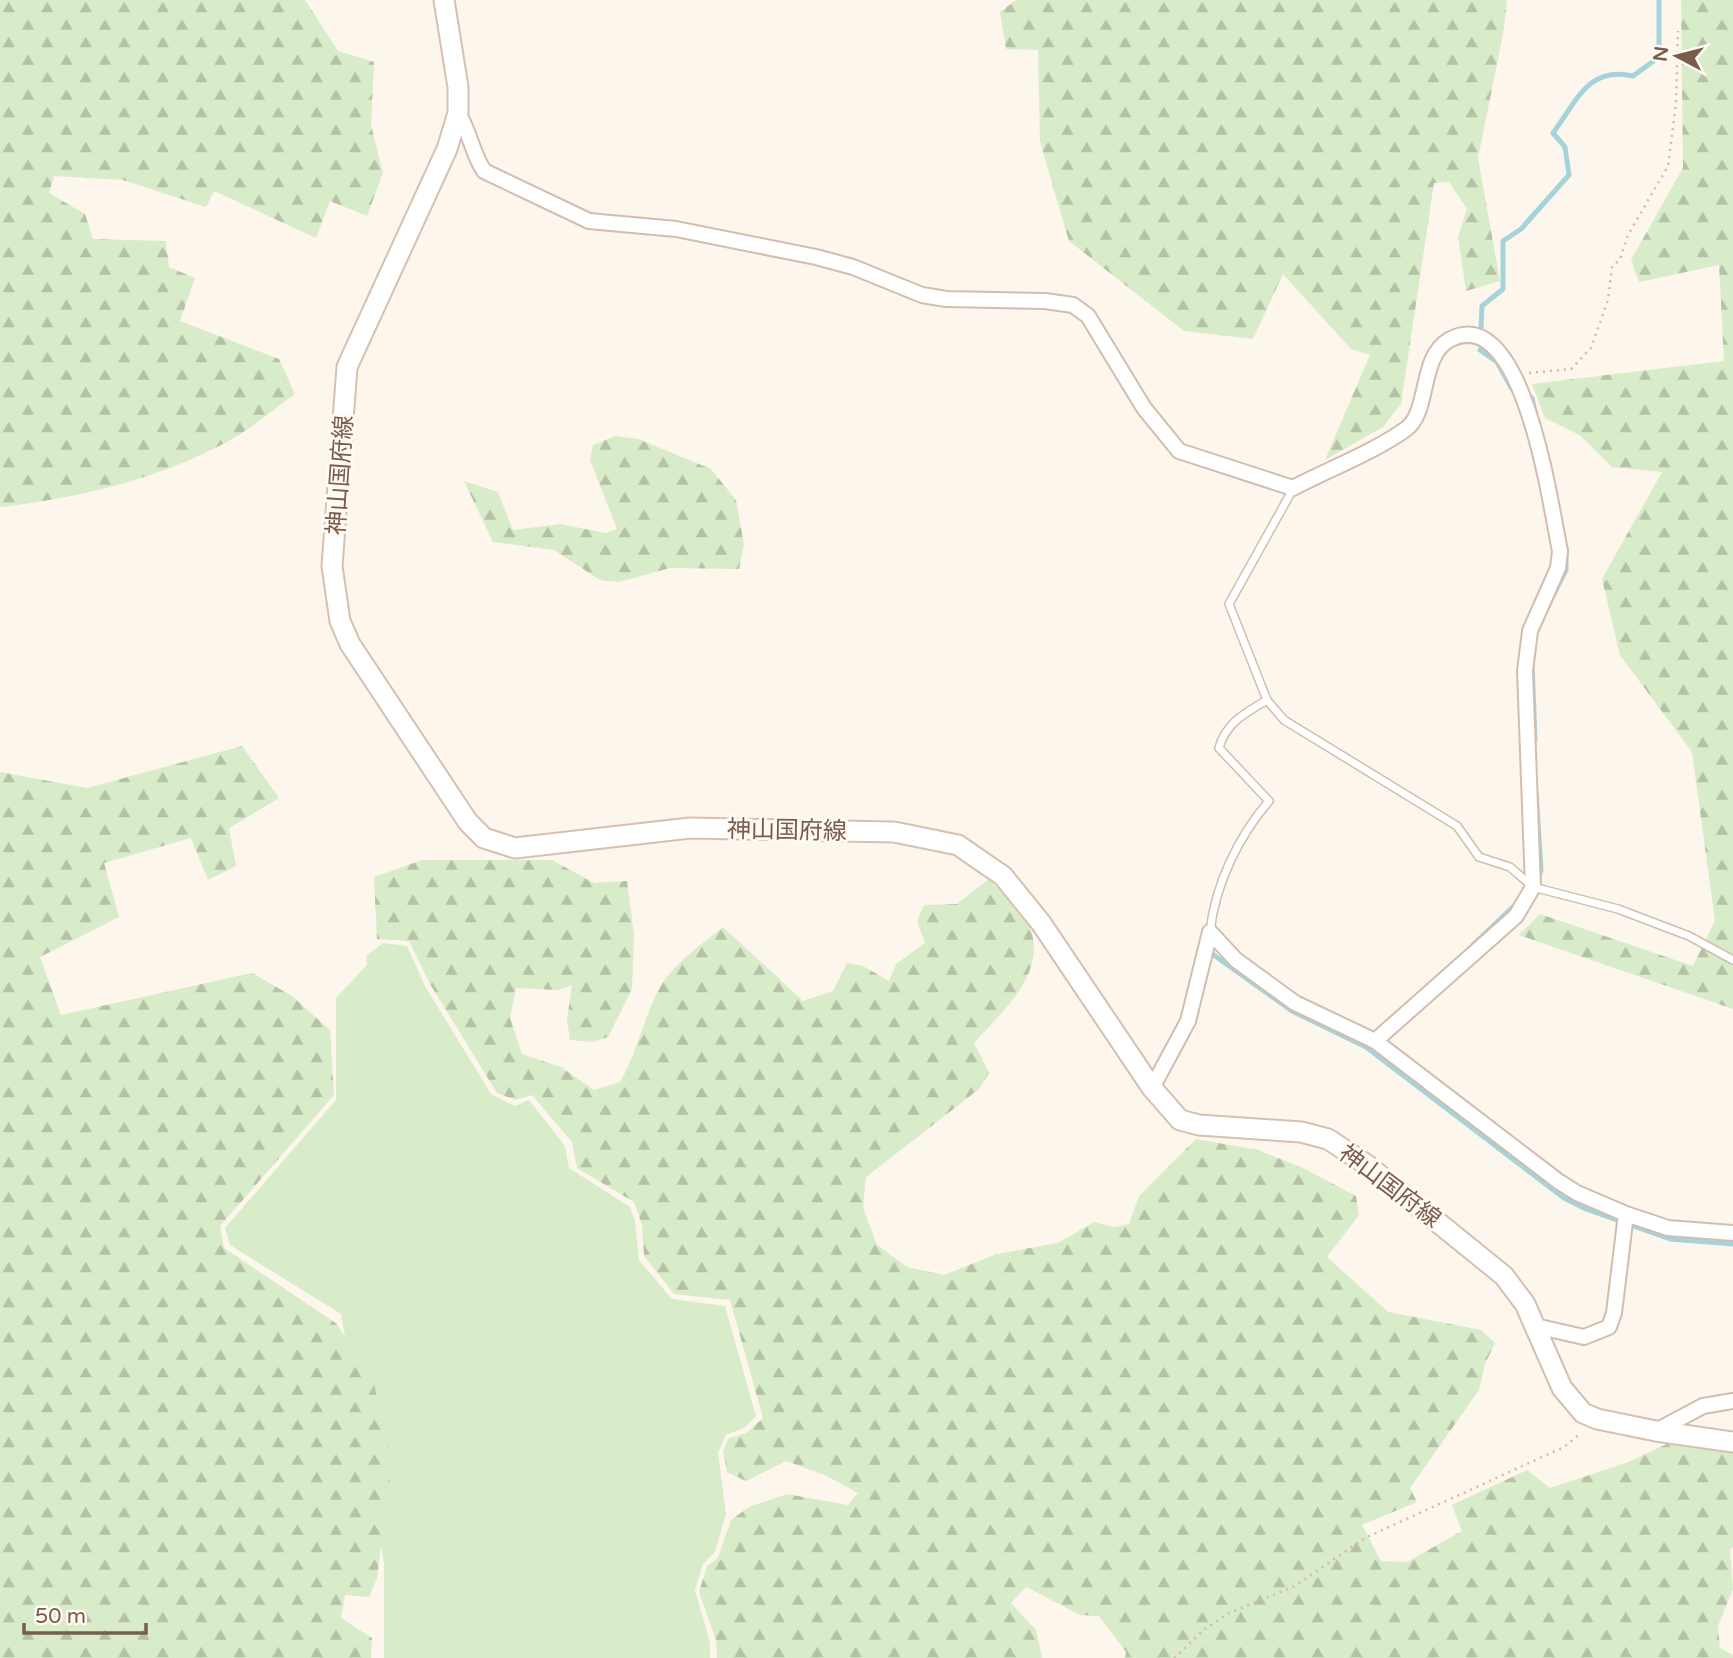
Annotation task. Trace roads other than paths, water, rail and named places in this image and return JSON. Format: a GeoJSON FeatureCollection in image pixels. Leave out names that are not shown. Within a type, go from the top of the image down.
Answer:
{"type":"FeatureCollection","features":[{"type":"Feature","properties":{"kind":"main road","name":"神山国府線"},"geometry":{"type":"LineString","coordinates":[[444,0],[458,87],[458,113],[446,149],[347,367],[332,566],[340,621],[350,644],[468,822],[484,838],[515,848],[690,828],[894,832],[958,845],[1003,876],[1041,923],[1152,1088],[1180,1119],[1199,1125],[1301,1132],[1328,1139],[1367,1165],[1504,1276],[1525,1304],[1562,1388],[1583,1413],[1597,1419],[1656,1431],[1733,1442]]}},
{"type":"Feature","properties":{"kind":"street"},"geometry":{"type":"LineString","coordinates":[[458,113],[468,129],[476,160],[484,172],[589,221],[676,229],[816,257],[853,267],[922,295],[946,299],[1045,301],[1073,305],[1088,316],[1144,408],[1179,451],[1293,488],[1409,428],[1422,399],[1431,363],[1447,341],[1465,335],[1483,338],[1498,350],[1515,374],[1532,418],[1560,551],[1558,568],[1530,631],[1525,671],[1532,887],[1516,916],[1376,1041]]}},
{"type":"Feature","properties":{"kind":"street"},"geometry":{"type":"LineString","coordinates":[[1152,1088],[1188,1021],[1210,932]]}},
{"type":"Feature","properties":{"kind":"street"},"geometry":{"type":"LineString","coordinates":[[1210,932],[1236,960],[1295,1003],[1376,1041],[1577,1194],[1625,1221],[1668,1228],[1733,1233]]}},
{"type":"Feature","properties":{"kind":"street"},"geometry":{"type":"LineString","coordinates":[[1535,1326],[1584,1337],[1609,1327],[1614,1313],[1625,1221]]}},
{"type":"Feature","properties":{"kind":"street"},"geometry":{"type":"LineString","coordinates":[[1656,1431],[1703,1406],[1733,1401]]}},
{"type":"Feature","properties":{"kind":"lane"},"geometry":{"type":"LineString","coordinates":[[1293,488],[1229,604],[1267,700],[1284,720],[1457,826],[1479,857],[1510,867],[1532,887],[1618,909],[1689,936],[1733,960]]}},
{"type":"Feature","properties":{"kind":"lane"},"geometry":{"type":"LineString","coordinates":[[1210,932],[1213,904],[1248,825],[1269,801],[1219,748],[1222,735],[1233,721],[1267,700]]}},
{"type":"Feature","properties":{"kind":"waterway"},"geometry":{"type":"LineString","coordinates":[[1481,328],[1482,306],[1503,289],[1503,241],[1521,229],[1569,175],[1565,147],[1553,133],[1577,98],[1594,81],[1618,74],[1633,76],[1659,57],[1659,0]]}},
{"type":"Feature","properties":{"kind":"waterway"},"geometry":{"type":"LineString","coordinates":[[1480,350],[1497,362],[1512,389]]}},
{"type":"Feature","properties":{"kind":"waterway"},"geometry":{"type":"LineString","coordinates":[[1532,398],[1535,412]]}},
{"type":"Feature","properties":{"kind":"waterway"},"geometry":{"type":"LineString","coordinates":[[1546,610],[1566,570],[1566,548]]}},
{"type":"Feature","properties":{"kind":"waterway"},"geometry":{"type":"LineString","coordinates":[[1532,662],[1535,740]]}},
{"type":"Feature","properties":{"kind":"waterway"},"geometry":{"type":"LineString","coordinates":[[1536,792],[1541,870],[1538,880]]}},
{"type":"Feature","properties":{"kind":"waterway"},"geometry":{"type":"LineString","coordinates":[[1472,946],[1518,902]]}},
{"type":"Feature","properties":{"kind":"waterway"},"geometry":{"type":"LineString","coordinates":[[1211,953],[1292,1011],[1366,1047],[1564,1198],[1586,1209],[1670,1239],[1733,1244]]}}]}
